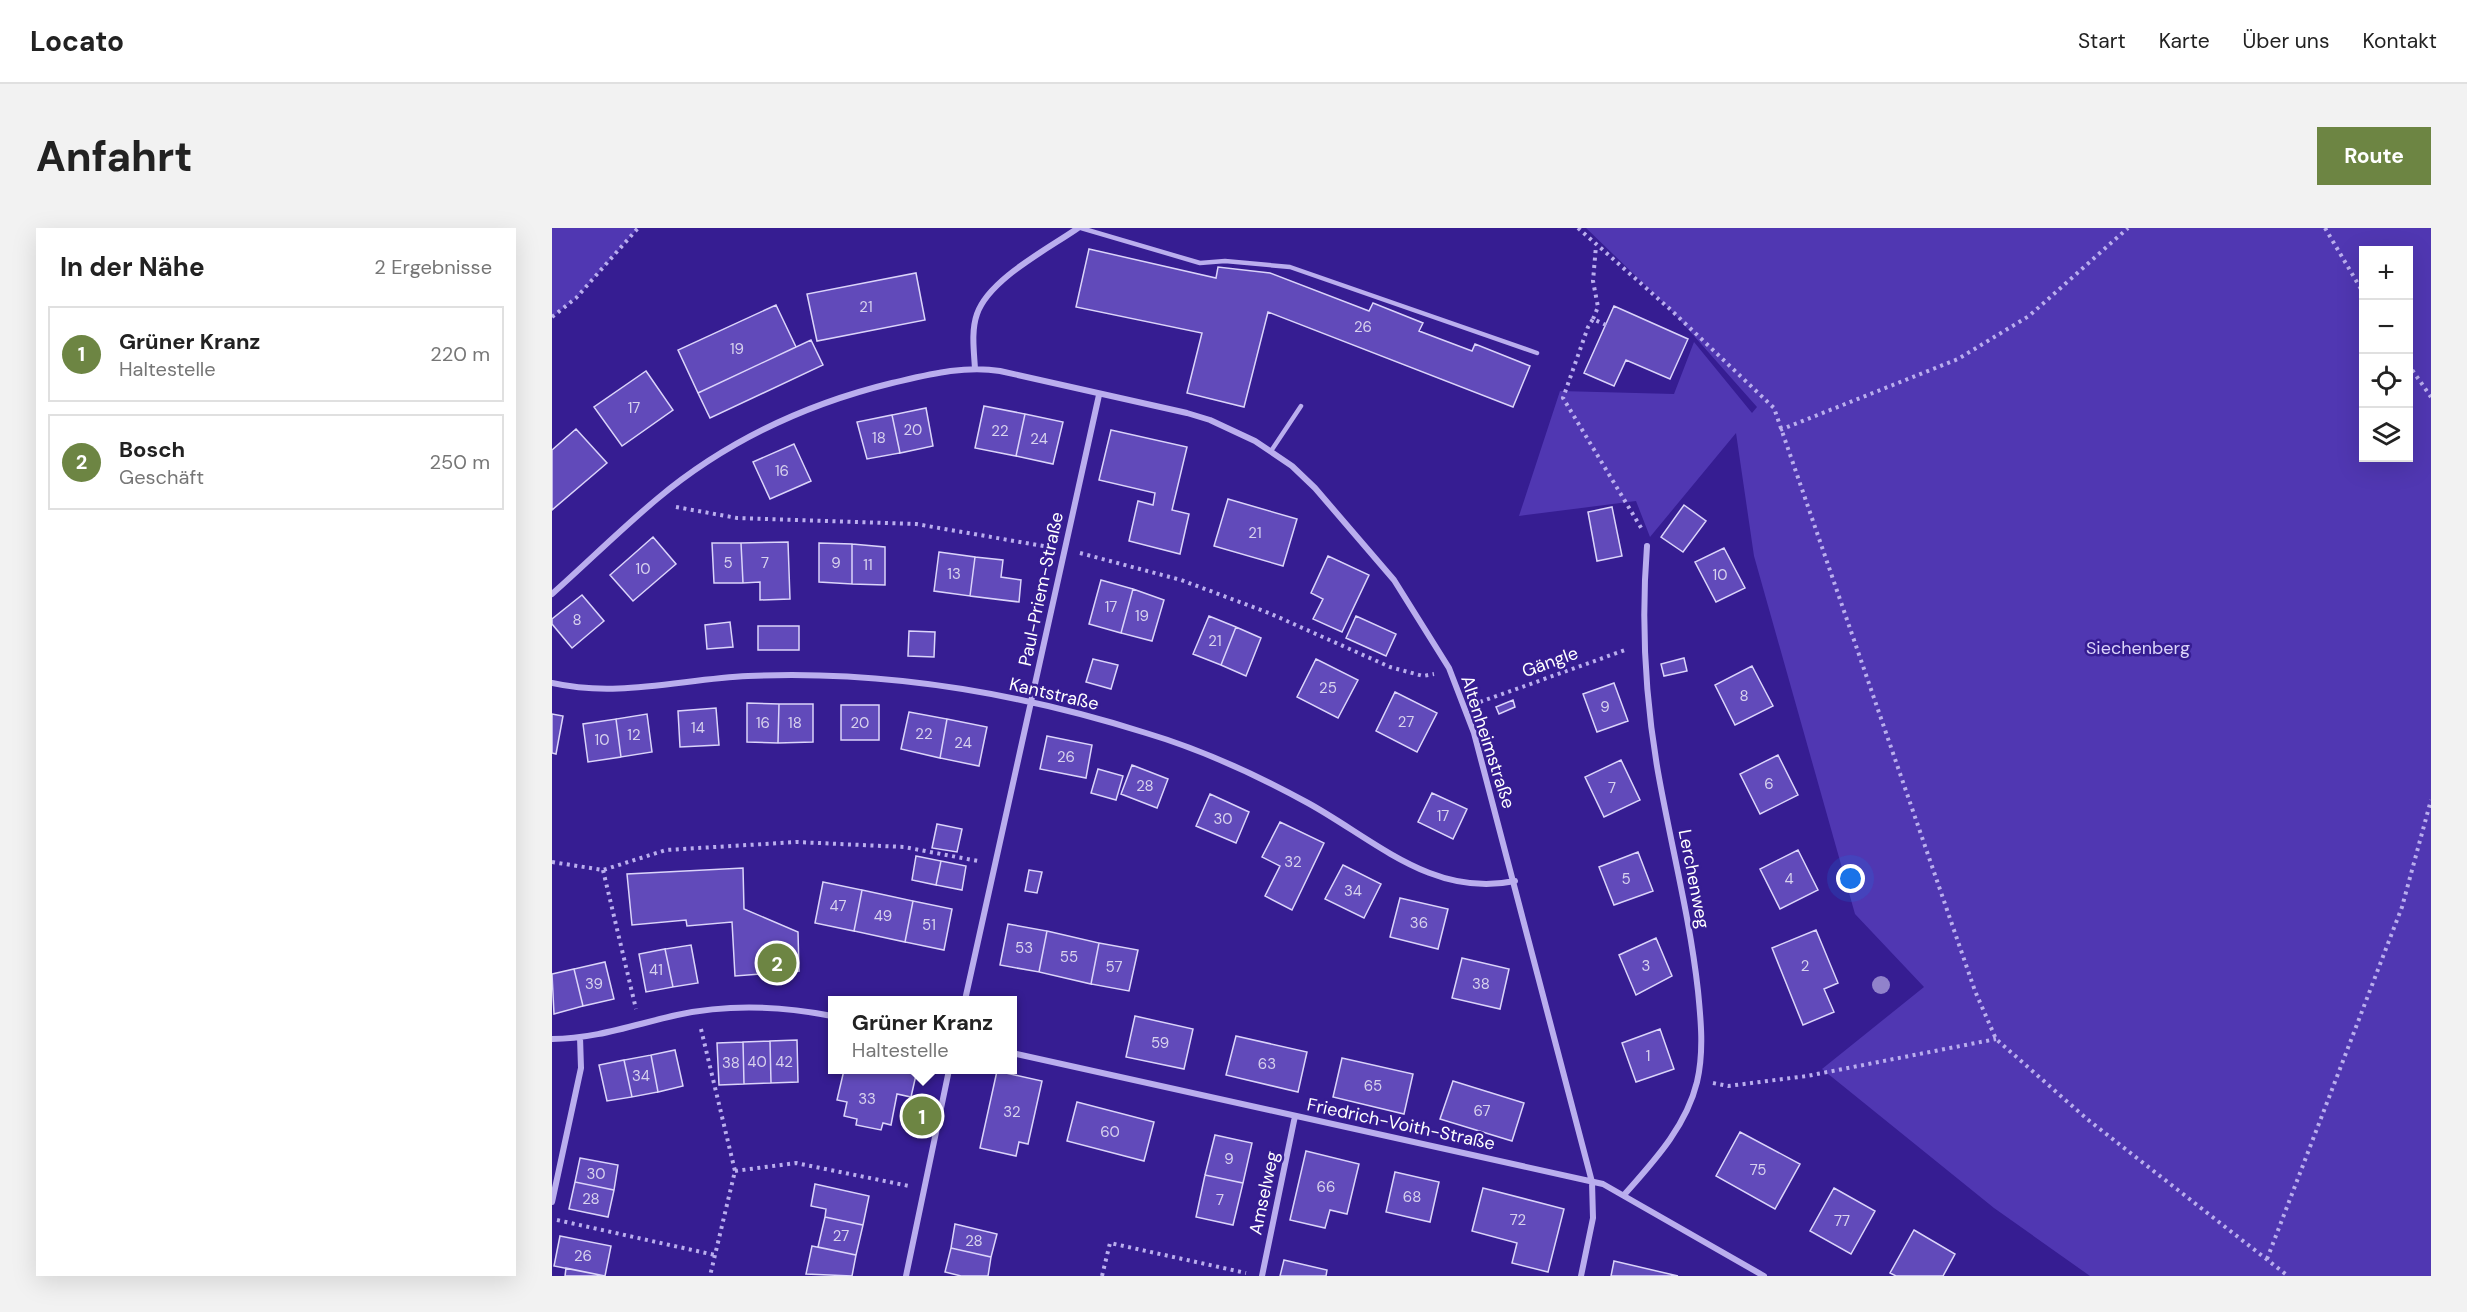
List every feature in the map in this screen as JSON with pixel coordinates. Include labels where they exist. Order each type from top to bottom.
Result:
[{"type":"street","points":[[975,369],[973,330],[982,303],[992,290],[1010,275],[1079,228]]},
{"type":"street","name":"Altenheimstraße","points":[[552,594],[657,499],[728,448],[804,410],[857,392],[903,381],[975,369],[1000,371],[1210,420],[1271,451],[1315,488],[1364,542],[1394,580],[1449,668],[1465,708],[1515,881],[1592,1182],[1593,1218],[1581,1276]]},
{"type":"street","name":"Paul-Priem-Straße","points":[[966,996],[1099,395]]},
{"type":"street","name":"Lerchenweg","points":[[1624,1195],[1677,1129],[1691,1103],[1701,1056],[1695,965],[1658,771],[1650,716],[1644,643],[1647,546]]},
{"type":"street","name":"Kantstraße","points":[[552,683],[610,690],[748,676],[887,680],[918,682],[1031,704],[1147,733],[1217,759],[1309,804],[1412,866],[1430,874],[1482,886],[1515,881]]},
{"type":"street","points":[[552,1040],[580,1038],[697,1012],[779,1009],[828,1015]]},
{"type":"street","points":[[552,1202],[581,1068],[580,1038]]},
{"type":"street","name":"Friedrich-Voith-Straße","points":[[1017,1054],[1592,1182],[1624,1195],[1764,1276]]},
{"type":"street","points":[[906,1276],[949,1074]]},
{"type":"street","name":"Amselweg","points":[[1262,1276],[1295,1116]]},
{"type":"lane","points":[[1079,228],[1200,263],[1225,261],[1290,267],[1537,353]]},
{"type":"lane","points":[[1271,451],[1300,406]]},
{"type":"path","points":[[552,317],[576,298],[638,228]]},
{"type":"path","points":[[1578,228],[1671,310],[1774,408],[1975,991],[1996,1039],[2087,1119],[2288,1276]]},
{"type":"path","points":[[1780,430],[1958,359],[2029,316],[2128,228]]},
{"type":"path","points":[[2325,228],[2359,286]]},
{"type":"path","points":[[1596,246],[1593,281],[1598,307],[1563,398],[1626,501],[1643,532],[1647,546]]},
{"type":"path","points":[[1593,319],[1606,325]]},
{"type":"path","points":[[2413,370],[2431,397]]},
{"type":"path","points":[[657,499],[672,506],[736,518],[916,524],[1065,549],[1181,580],[1269,613],[1389,667],[1424,676],[1449,668]]},
{"type":"path","name":"Gängle","points":[[1465,708],[1644,643]]},
{"type":"path","points":[[2267,1259],[2402,907],[2431,800]]},
{"type":"path","points":[[552,862],[603,870],[666,850],[797,842],[904,847],[997,864]]},
{"type":"path","points":[[603,870],[640,1024]]},
{"type":"path","points":[[697,1012],[735,1171],[710,1276]]},
{"type":"path","points":[[1728,1086],[1807,1076],[1996,1039]]},
{"type":"path","points":[[735,1171],[796,1163],[925,1190]]},
{"type":"path","points":[[552,1218],[715,1255]]},
{"type":"path","points":[[1102,1276],[1110,1243],[1249,1274]]},
{"type":"green space","points":[[552,228],[638,228],[576,298],[552,317]]},
{"type":"green space","name":"Siechenberg","points":[[1586,228],[2431,228],[2431,1276],[2090,1276],[1994,1208],[1822,1069],[1924,987],[1855,914],[1754,556],[1736,433],[1650,537],[1636,501],[1519,516],[1560,391],[1674,394],[1694,342],[1752,413],[1757,407],[1671,310]]},
{"type":"building","points":[[1089,249],[1216,278],[1218,267],[1270,273],[1369,311],[1373,303],[1423,323],[1419,331],[1472,351],[1475,344],[1530,366],[1513,407],[1268,312],[1244,407],[1187,393],[1202,333],[1076,307]]},
{"type":"building","points":[[916,273],[925,320],[817,341],[807,294]]},
{"type":"building","points":[[776,305],[796,347],[698,393],[678,350]]},
{"type":"building","points":[[1614,306],[1688,339],[1670,379],[1626,360],[1614,386],[1584,373]]},
{"type":"building","points":[[811,340],[823,365],[710,418],[698,393]]},
{"type":"building","points":[[646,371],[673,410],[622,446],[594,407]]},
{"type":"building","points":[[984,406],[1025,414],[1016,456],[975,448]]},
{"type":"building","points":[[926,408],[933,446],[900,453],[892,415]]},
{"type":"building","points":[[1025,414],[1063,422],[1053,464],[1016,456]]},
{"type":"building","points":[[892,415],[900,453],[867,459],[857,422]]},
{"type":"building","points":[[576,429],[607,463],[552,510],[552,450]]},
{"type":"building","points":[[1111,430],[1187,447],[1172,510],[1189,514],[1180,554],[1129,541],[1138,501],[1153,505],[1155,493],[1099,480]]},
{"type":"building","points":[[794,444],[811,481],[770,499],[753,462]]},
{"type":"building","points":[[1228,499],[1297,519],[1283,566],[1214,546]]},
{"type":"building","points":[[1684,505],[1706,521],[1683,552],[1661,537]]},
{"type":"building","points":[[1612,507],[1622,556],[1597,561],[1588,512]]},
{"type":"building","points":[[653,537],[676,564],[633,601],[610,575]]},
{"type":"building","points":[[788,542],[790,599],[760,600],[760,582],[743,583],[741,543]]},
{"type":"building","points":[[712,543],[741,543],[743,583],[714,583]]},
{"type":"building","points":[[819,543],[852,544],[852,584],[819,582]]},
{"type":"building","points":[[852,544],[885,547],[885,585],[852,584]]},
{"type":"building","points":[[1724,548],[1745,588],[1716,602],[1695,562]]},
{"type":"building","points":[[939,552],[975,557],[970,596],[934,591]]},
{"type":"building","points":[[1328,556],[1369,575],[1342,632],[1313,619],[1323,599],[1311,593]]},
{"type":"building","points":[[975,557],[1003,560],[1001,577],[1021,580],[1019,602],[970,596]]},
{"type":"building","points":[[1101,580],[1133,589],[1121,633],[1089,624]]},
{"type":"building","points":[[1133,589],[1164,600],[1152,641],[1121,633]]},
{"type":"building","points":[[582,595],[604,621],[572,648],[552,624],[552,619]]},
{"type":"building","points":[[1209,616],[1236,627],[1221,665],[1193,654]]},
{"type":"building","points":[[1356,616],[1396,634],[1386,656],[1346,638]]},
{"type":"building","points":[[730,622],[733,647],[707,649],[705,625]]},
{"type":"building","points":[[758,626],[799,626],[799,650],[758,650]]},
{"type":"building","points":[[1236,627],[1261,638],[1246,676],[1221,665]]},
{"type":"building","points":[[909,631],[935,632],[934,657],[908,656]]},
{"type":"building","points":[[1684,658],[1687,671],[1664,676],[1661,664]]},
{"type":"building","points":[[1093,659],[1118,665],[1111,689],[1086,682]]},
{"type":"building","points":[[1316,659],[1358,680],[1338,718],[1297,697]]},
{"type":"building","points":[[1752,666],[1773,706],[1735,725],[1715,685]]},
{"type":"building","points":[[1614,683],[1628,721],[1597,732],[1583,694]]},
{"type":"building","points":[[1395,692],[1437,713],[1417,752],[1376,731]]},
{"type":"building","points":[[1513,700],[1515,707],[1499,714],[1496,707]]},
{"type":"building","points":[[747,703],[779,704],[778,743],[747,742]]},
{"type":"building","points":[[779,704],[813,704],[813,742],[778,743]]},
{"type":"building","points":[[841,705],[879,705],[879,740],[841,740]]},
{"type":"building","points":[[716,708],[719,745],[680,747],[678,711]]},
{"type":"building","points":[[909,712],[947,719],[940,758],[901,749]]},
{"type":"building","points":[[552,714],[563,716],[556,754],[552,753]]},
{"type":"building","points":[[647,714],[652,752],[621,757],[616,719]]},
{"type":"building","points":[[616,719],[621,757],[588,762],[583,724]]},
{"type":"building","points":[[947,719],[987,727],[979,766],[940,758]]},
{"type":"building","points":[[1047,736],[1092,745],[1086,778],[1040,769]]},
{"type":"building","points":[[1778,755],[1798,795],[1760,814],[1740,774]]},
{"type":"building","points":[[1621,760],[1640,800],[1604,817],[1585,777]]},
{"type":"building","points":[[1132,765],[1168,779],[1157,808],[1121,794]]},
{"type":"building","points":[[1098,769],[1123,776],[1116,800],[1091,793]]},
{"type":"building","points":[[1432,793],[1467,809],[1453,839],[1418,822]]},
{"type":"building","points":[[1210,794],[1249,812],[1236,843],[1196,826]]},
{"type":"building","points":[[1280,822],[1324,843],[1292,910],[1265,896],[1280,866],[1262,857]]},
{"type":"building","points":[[937,824],[962,829],[957,852],[932,848]]},
{"type":"building","points":[[1798,850],[1818,890],[1780,909],[1760,869]]},
{"type":"building","points":[[1638,852],[1653,891],[1614,905],[1599,867]]},
{"type":"building","points":[[916,856],[941,861],[936,885],[912,880]]},
{"type":"building","points":[[941,861],[966,866],[962,890],[936,885]]},
{"type":"building","points":[[1343,865],[1381,884],[1364,918],[1325,899]]},
{"type":"building","points":[[743,868],[744,909],[798,932],[799,971],[735,976],[732,922],[687,926],[686,920],[632,925],[627,874]]},
{"type":"building","points":[[1029,870],[1042,872],[1037,893],[1025,891]]},
{"type":"building","points":[[823,882],[862,890],[854,931],[815,923]]},
{"type":"building","points":[[862,890],[913,901],[905,942],[854,931]]},
{"type":"building","points":[[1400,898],[1448,909],[1438,949],[1390,937]]},
{"type":"building","points":[[913,901],[952,909],[944,950],[905,942]]},
{"type":"building","points":[[1008,924],[1047,931],[1039,972],[1000,965]]},
{"type":"building","points":[[1816,930],[1838,983],[1824,989],[1834,1012],[1803,1025],[1772,948]]},
{"type":"building","points":[[1047,931],[1099,943],[1091,984],[1039,972]]},
{"type":"building","points":[[1656,938],[1672,976],[1636,995],[1619,955]]},
{"type":"building","points":[[1099,943],[1138,950],[1129,991],[1091,984]]},
{"type":"building","points":[[691,945],[698,983],[673,987],[665,949]]},
{"type":"building","points":[[665,949],[673,987],[646,992],[639,954]]},
{"type":"building","points":[[1462,958],[1509,969],[1500,1009],[1452,998]]},
{"type":"building","points":[[605,962],[614,999],[583,1006],[574,969]]},
{"type":"building","points":[[574,969],[583,1006],[554,1014],[552,974]]},
{"type":"building","points":[[1135,1016],[1193,1029],[1184,1069],[1126,1057]]},
{"type":"building","points":[[1660,1029],[1674,1069],[1636,1082],[1622,1043]]},
{"type":"building","points":[[1236,1036],[1307,1052],[1298,1092],[1226,1075]]},
{"type":"building","points":[[797,1040],[798,1082],[771,1083],[770,1041]]},
{"type":"building","points":[[770,1041],[771,1083],[744,1084],[743,1042]]},
{"type":"building","points":[[743,1042],[744,1084],[719,1085],[717,1043]]},
{"type":"building","points":[[675,1050],[683,1086],[658,1092],[651,1055]]},
{"type":"building","points":[[651,1055],[658,1092],[632,1097],[624,1060]]},
{"type":"building","points":[[1342,1058],[1413,1074],[1404,1114],[1333,1097]]},
{"type":"building","points":[[624,1060],[632,1097],[607,1101],[599,1065]]},
{"type":"building","points":[[843,1074],[916,1075],[911,1097],[897,1094],[891,1125],[883,1123],[881,1130],[856,1125],[857,1119],[844,1116],[847,1102],[837,1100]]},
{"type":"building","points":[[996,1074],[1010,1074],[1042,1081],[1028,1144],[1019,1142],[1016,1156],[980,1148]]},
{"type":"building","points":[[1453,1081],[1524,1103],[1512,1141],[1440,1119]]},
{"type":"building","points":[[1077,1102],[1154,1122],[1144,1161],[1067,1141]]},
{"type":"building","points":[[1740,1132],[1800,1164],[1775,1209],[1716,1176]]},
{"type":"building","points":[[1215,1135],[1252,1143],[1243,1183],[1205,1175]]},
{"type":"building","points":[[1306,1151],[1359,1164],[1347,1214],[1330,1210],[1325,1228],[1290,1220]]},
{"type":"building","points":[[580,1158],[618,1165],[614,1190],[575,1182]]},
{"type":"building","points":[[1395,1172],[1439,1182],[1430,1222],[1386,1212]]},
{"type":"building","points":[[1205,1175],[1243,1183],[1233,1225],[1196,1217]]},
{"type":"building","points":[[575,1182],[614,1190],[608,1217],[569,1209]]},
{"type":"building","points":[[815,1184],[869,1196],[863,1225],[825,1217],[826,1209],[811,1206]]},
{"type":"building","points":[[1483,1188],[1564,1209],[1548,1272],[1512,1263],[1517,1243],[1472,1231]]},
{"type":"building","points":[[1834,1188],[1875,1211],[1851,1254],[1810,1231]]},
{"type":"building","points":[[825,1217],[863,1225],[856,1255],[818,1247]]},
{"type":"building","points":[[955,1224],[997,1234],[991,1257],[951,1248]]},
{"type":"building","points":[[1914,1230],[1955,1254],[1943,1276],[1896,1276],[1890,1273]]},
{"type":"building","points":[[560,1236],[611,1246],[605,1276],[554,1266]]},
{"type":"building","points":[[812,1246],[856,1255],[852,1276],[806,1274]]},
{"type":"building","points":[[951,1248],[991,1257],[988,1276],[961,1276],[945,1272]]},
{"type":"building","points":[[1284,1260],[1327,1270],[1326,1276],[1280,1276]]},
{"type":"building","points":[[1614,1261],[1678,1276],[1611,1276]]},
{"type":"building","points":[[566,1268],[605,1276],[565,1276]]},
{"type":"place","name":"Bosch","points":[[777,963]]},
{"type":"place","name":"Grüner Kranz","points":[[922,1116]]}]
